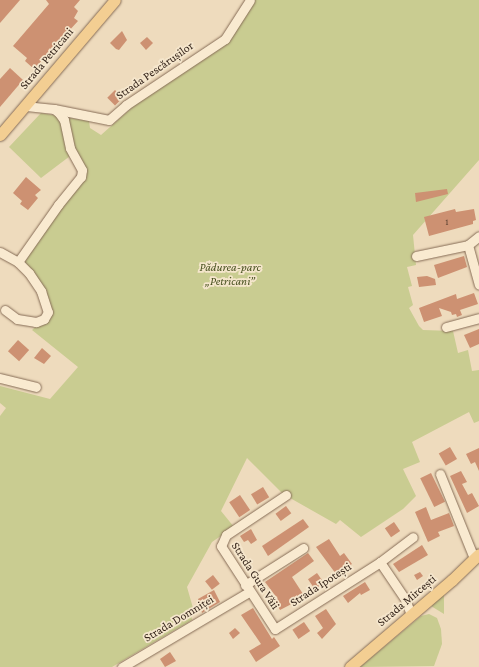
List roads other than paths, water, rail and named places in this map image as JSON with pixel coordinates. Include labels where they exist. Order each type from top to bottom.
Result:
[{"type":"main road","name":"Strada Petricani","points":[[0,135],[115,0]]},
{"type":"main road","name":"Strada Mircești","points":[[350,667],[477,556]]},
{"type":"street","name":"Strada Pescărușilor","points":[[24,106],[54,109],[109,120],[126,105],[225,38],[250,0]]},
{"type":"street","points":[[18,262],[58,204],[81,177],[82,170],[70,148],[64,120],[54,109]]},
{"type":"street","points":[[416,256],[468,245],[479,236]]},
{"type":"street","points":[[468,245],[479,285]]},
{"type":"street","points":[[0,252],[18,262],[41,291],[48,312],[44,319],[36,322],[17,319],[5,310]]},
{"type":"street","points":[[446,327],[479,318]]},
{"type":"street","points":[[0,378],[36,387]]},
{"type":"street","points":[[440,474],[477,556]]},
{"type":"street","name":"Strada Gura Văii","points":[[275,629],[221,549],[221,542],[226,535],[286,496]]},
{"type":"street","name":"Strada Ipotești","points":[[275,629],[380,562],[412,537]]},
{"type":"street","name":"Strada Domniței","points":[[122,667],[247,588],[303,548]]},
{"type":"street","points":[[380,562],[405,599],[411,615]]},
{"type":"park label","name":"Pădurea-parc „Petricani”","points":[[230,275]]}]
